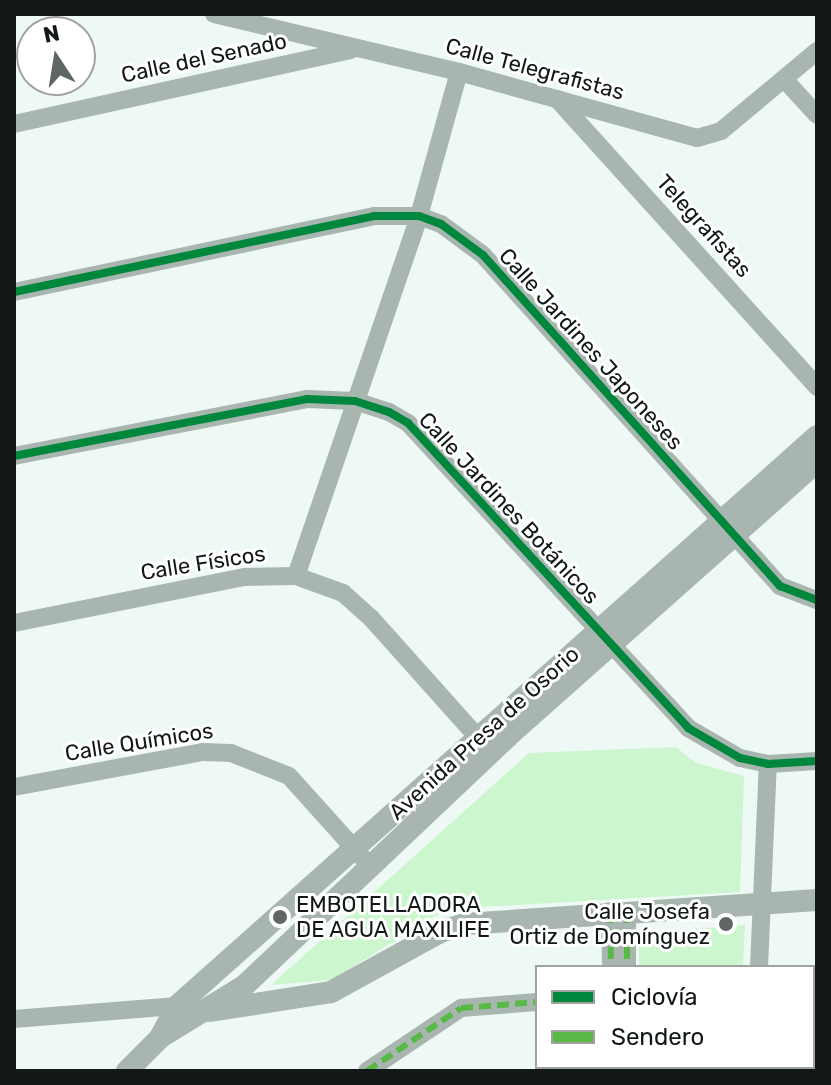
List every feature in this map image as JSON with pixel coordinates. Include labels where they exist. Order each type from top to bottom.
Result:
[{"type":"street","name":"Calle Telegrafistas","points":[[214,14],[459,72],[705,138],[721,131],[817,51]]},
{"type":"street","name":"Calle del Senado","points":[[14,124],[358,49]]},
{"type":"street","points":[[296,576],[419,216],[459,72]]},
{"type":"street","points":[[785,80],[817,115]]},
{"type":"street","name":"Telegrafistas","points":[[555,97],[817,387]]},
{"type":"street","name":"Calle Jardines Japoneses","points":[[14,292],[353,219],[419,216],[441,224],[483,255],[780,586],[817,600]]},
{"type":"street","name":"Calle Jardines Botánicos","points":[[14,456],[307,399],[355,401],[408,423],[688,728],[740,758],[768,764],[817,761]]},
{"type":"street","name":"Avenida Presa de Osorio","points":[[127,1071],[161,1037],[208,1011],[244,986],[371,867],[605,638],[728,528],[817,436]]},
{"type":"street","name":"Avenida Presa de Osorio","points":[[728,528],[817,462]]},
{"type":"street","name":"Calle Físicos","points":[[14,623],[245,577],[296,576],[343,593],[479,739]]},
{"type":"street","name":"Avenida Presa de Osorio","points":[[161,1037],[177,1006],[479,739],[605,638]]},
{"type":"street","name":"Calle Químicos","points":[[14,787],[203,752],[231,753],[289,776],[371,867]]},
{"type":"street","points":[[759,965],[768,764]]},
{"type":"street","points":[[14,1019],[177,1006],[208,1011],[331,992],[440,932],[465,924],[618,911],[817,900]]},
{"type":"street","points":[[611,965],[618,911]]},
{"type":"street","points":[[618,911],[627,965]]},
{"type":"street","points":[[367,1071],[461,1008],[535,1002]]},
{"type":"green space","points":[[676,747],[696,763],[744,776],[740,892],[447,909],[331,980],[271,985],[529,753]]},
{"type":"green space","points":[[745,925],[743,965],[639,965],[639,934]]},
{"type":"green space","points":[[639,1069],[688,1069],[639,1071]]},
{"type":"marked path","points":[[610,911],[611,965]]},
{"type":"marked path","points":[[627,911],[627,965]]},
{"type":"marked path","points":[[367,1071],[461,1008],[535,1002]]},
{"type":"cycle path","points":[[14,292],[374,216],[419,216],[441,224],[483,255],[780,586],[817,600]]},
{"type":"cycle path","points":[[14,456],[307,399],[355,401],[389,412],[408,423],[688,728],[740,758],[768,764],[817,761]]},
{"type":"place","name":"EMBOTELLADORA DE AGUA MAXILIFE","points":[[280,917]]},
{"type":"place","name":"Calle Josefa Ortiz de Domínguez","points":[[726,924]]}]
